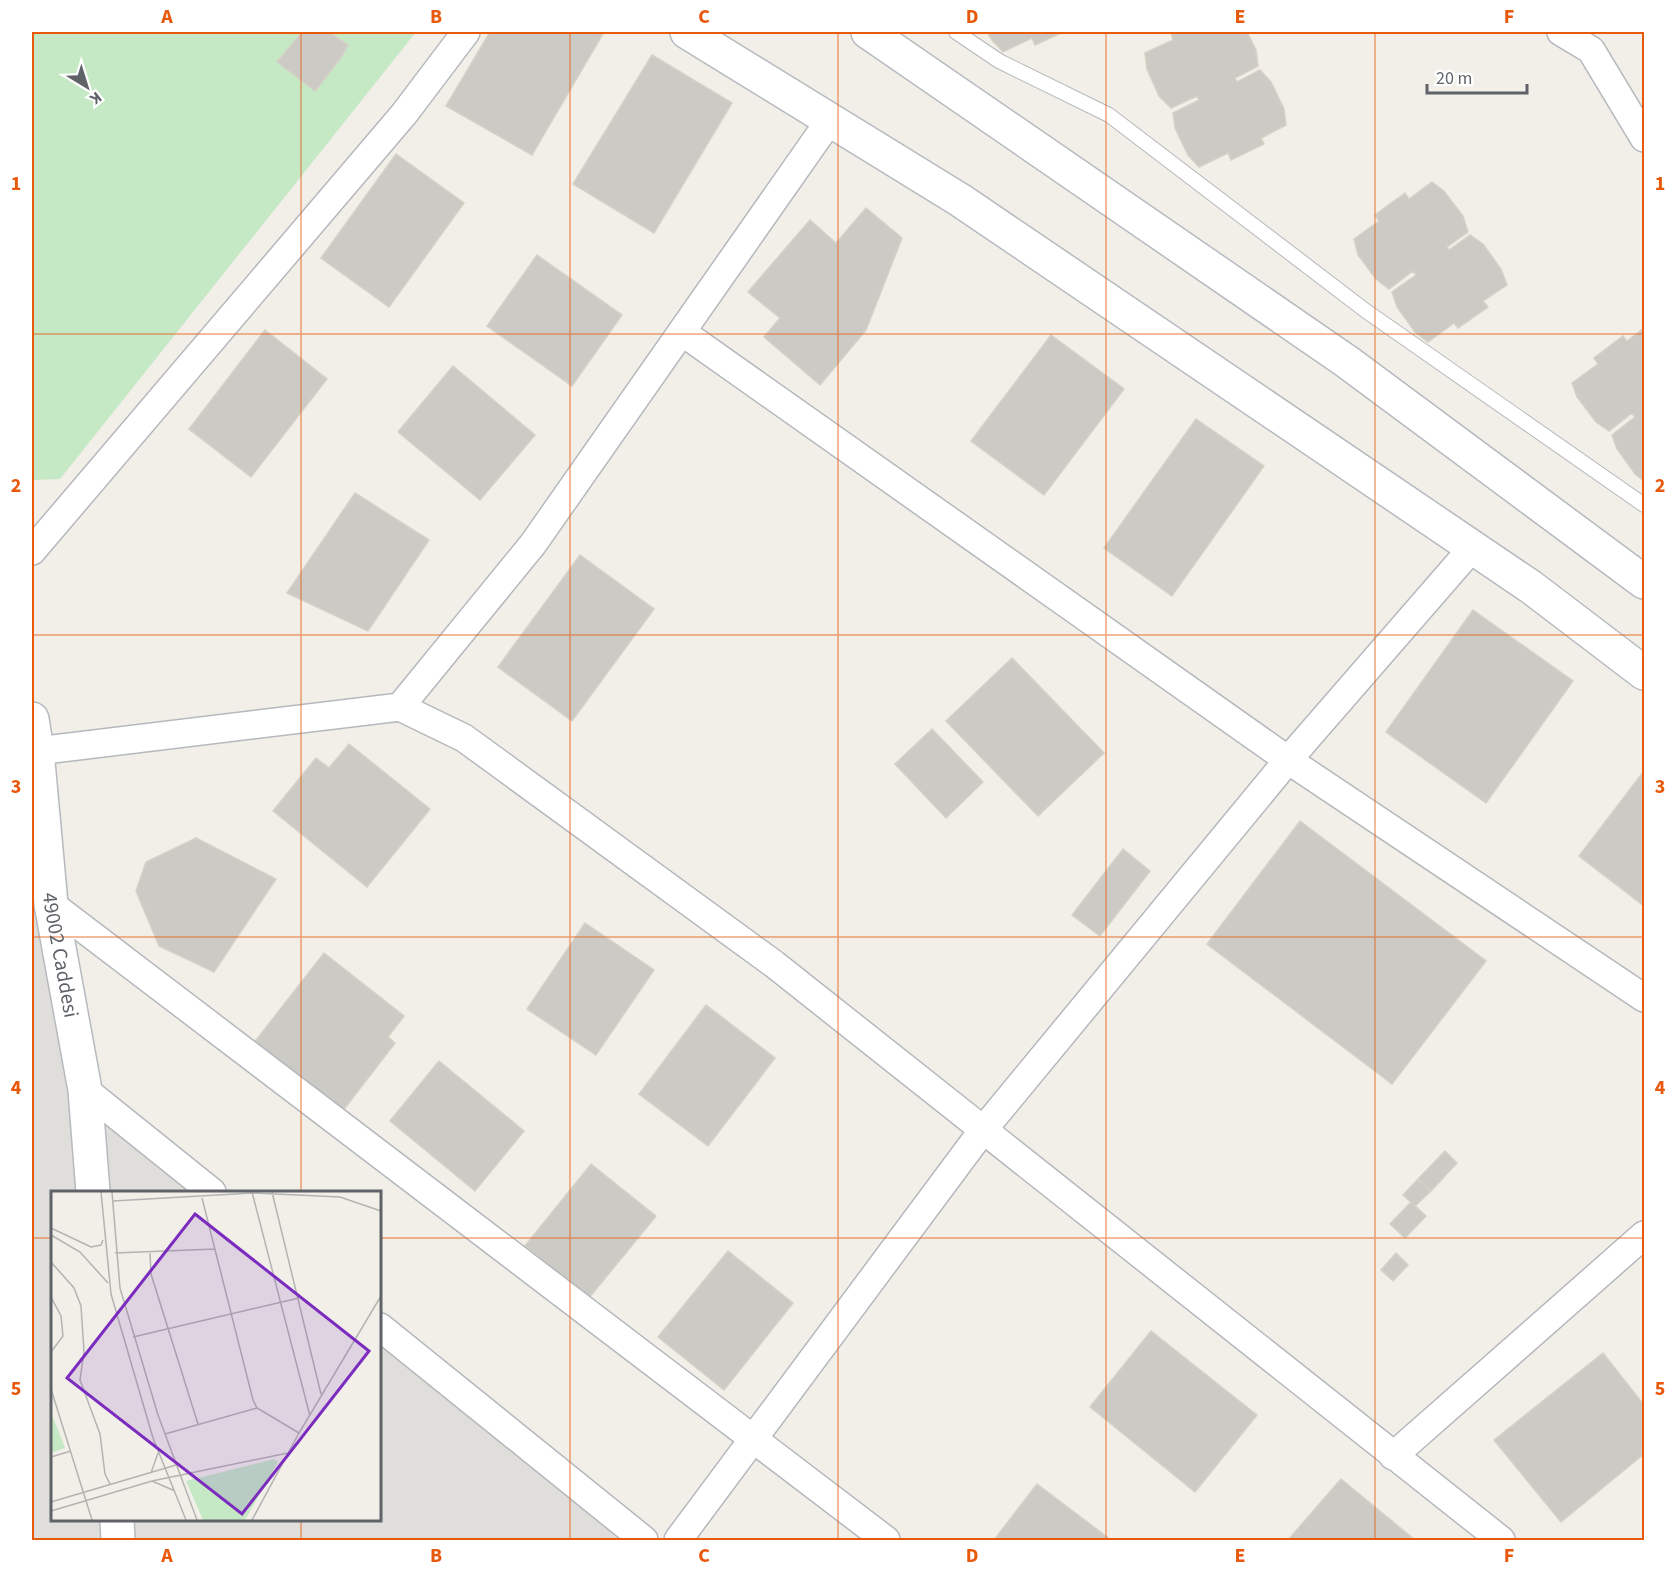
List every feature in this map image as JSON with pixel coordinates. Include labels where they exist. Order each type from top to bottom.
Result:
[{"type":"street","points":[[32,551],[404,114],[466,32]]},
{"type":"street","points":[[687,32],[960,200],[1531,587],[1644,673]]},
{"type":"street","points":[[868,32],[1346,361],[1644,582]]},
{"type":"street","points":[[1561,32],[1591,50],[1644,138]]},
{"type":"street","points":[[400,707],[533,544],[830,120]]},
{"type":"street","points":[[682,332],[1288,760],[1644,998]]},
{"type":"street","points":[[678,1540],[983,1130],[1288,760],[1473,547]]},
{"type":"street","points":[[37,751],[400,707],[464,738],[774,964],[1501,1540]]},
{"type":"street","name":"49002 Caddesi","points":[[32,719],[51,904],[86,1090],[93,1191]]},
{"type":"street","points":[[51,904],[886,1540]]},
{"type":"street","points":[[86,1090],[211,1191]]},
{"type":"street","points":[[1393,1456],[1644,1235]]},
{"type":"street","points":[[381,1328],[644,1540]]},
{"type":"street","points":[[117,1521],[118,1540]]},
{"type":"lane","points":[[956,32],[999,62],[1109,115],[1366,311],[1644,505]]},
{"type":"shaded area","points":[[32,736],[83,1074],[228,1191],[51,1191],[51,1521],[381,1521],[381,1316],[657,1540],[32,1540]]},
{"type":"green space","points":[[32,32],[416,32],[60,479],[32,480]]},
{"type":"building","points":[[302,32],[329,32],[348,45],[315,91],[277,62]]},
{"type":"building","points":[[490,32],[604,32],[532,155],[446,106]]},
{"type":"building","points":[[987,32],[1063,32],[1035,45],[1032,38],[1003,52]]},
{"type":"building","points":[[1247,32],[1256,50],[1258,66],[1235,78],[1237,82],[1260,70],[1271,82],[1284,109],[1286,125],[1261,138],[1264,144],[1231,160],[1228,153],[1199,167],[1188,155],[1175,128],[1173,113],[1199,100],[1197,96],[1171,108],[1159,96],[1147,69],[1145,53],[1173,40],[1171,33]]},
{"type":"building","points":[[652,55],[732,103],[654,233],[573,184]]},
{"type":"building","points":[[396,154],[464,203],[389,307],[321,258]]},
{"type":"building","points":[[1432,182],[1444,191],[1463,216],[1468,232],[1447,247],[1449,250],[1470,235],[1483,244],[1501,269],[1507,285],[1483,301],[1488,307],[1458,328],[1454,323],[1428,342],[1415,332],[1397,307],[1392,292],[1416,275],[1413,271],[1389,289],[1376,279],[1358,255],[1354,239],[1379,221],[1375,215],[1405,193],[1409,199]]},
{"type":"building","points":[[866,208],[902,238],[866,330],[820,385],[764,337],[780,318],[748,292],[810,220],[836,243]]},
{"type":"building","points":[[537,255],[622,315],[572,386],[487,326]]},
{"type":"building","points":[[1644,328],[1644,481],[1635,474],[1617,449],[1612,435],[1635,417],[1632,413],[1609,431],[1596,422],[1577,397],[1572,383],[1598,364],[1594,358],[1623,336],[1627,341]]},
{"type":"building","points":[[265,330],[327,379],[251,477],[189,429]]},
{"type":"building","points":[[1051,335],[1124,389],[1044,495],[971,441]]},
{"type":"building","points":[[453,366],[535,435],[480,500],[398,432]]},
{"type":"building","points":[[1196,419],[1264,466],[1172,596],[1104,548]]},
{"type":"building","points":[[355,493],[429,540],[368,631],[287,593]]},
{"type":"building","points":[[580,555],[654,609],[572,721],[498,667]]},
{"type":"building","points":[[1473,610],[1573,681],[1486,803],[1386,732]]},
{"type":"building","points":[[1012,658],[1104,753],[1038,816],[946,721]]},
{"type":"building","points":[[932,729],[983,782],[946,818],[895,764]]},
{"type":"building","points":[[349,744],[430,809],[367,887],[273,811],[316,758],[329,768]]},
{"type":"building","points":[[1644,771],[1644,906],[1579,856]]},
{"type":"building","points":[[1300,821],[1486,961],[1392,1084],[1207,944]]},
{"type":"building","points":[[196,838],[276,879],[214,972],[159,946],[136,891],[146,862]]},
{"type":"building","points":[[1123,849],[1150,871],[1100,936],[1072,915]]},
{"type":"building","points":[[585,923],[654,970],[596,1055],[527,1009]]},
{"type":"building","points":[[324,953],[404,1016],[388,1037],[395,1043],[342,1112],[253,1044]]},
{"type":"building","points":[[706,1005],[775,1058],[708,1146],[639,1094]]},
{"type":"building","points":[[439,1061],[524,1131],[475,1191],[390,1121]]},
{"type":"building","points":[[1445,1151],[1457,1163],[1431,1191],[1418,1179]]},
{"type":"building","points":[[591,1164],[656,1216],[589,1298],[525,1246]]},
{"type":"building","points":[[1418,1179],[1431,1191],[1415,1206],[1403,1195]]},
{"type":"building","points":[[1411,1202],[1426,1216],[1405,1238],[1390,1224]]},
{"type":"building","points":[[728,1251],[793,1303],[724,1390],[658,1337]]},
{"type":"building","points":[[1396,1253],[1408,1265],[1393,1281],[1381,1270]]},
{"type":"building","points":[[1151,1331],[1257,1415],[1195,1492],[1090,1407]]},
{"type":"building","points":[[1603,1353],[1644,1405],[1644,1454],[1561,1522],[1494,1440]]},
{"type":"building","points":[[1341,1479],[1415,1540],[1288,1540]]},
{"type":"building","points":[[1037,1484],[1111,1540],[994,1540]]}]
